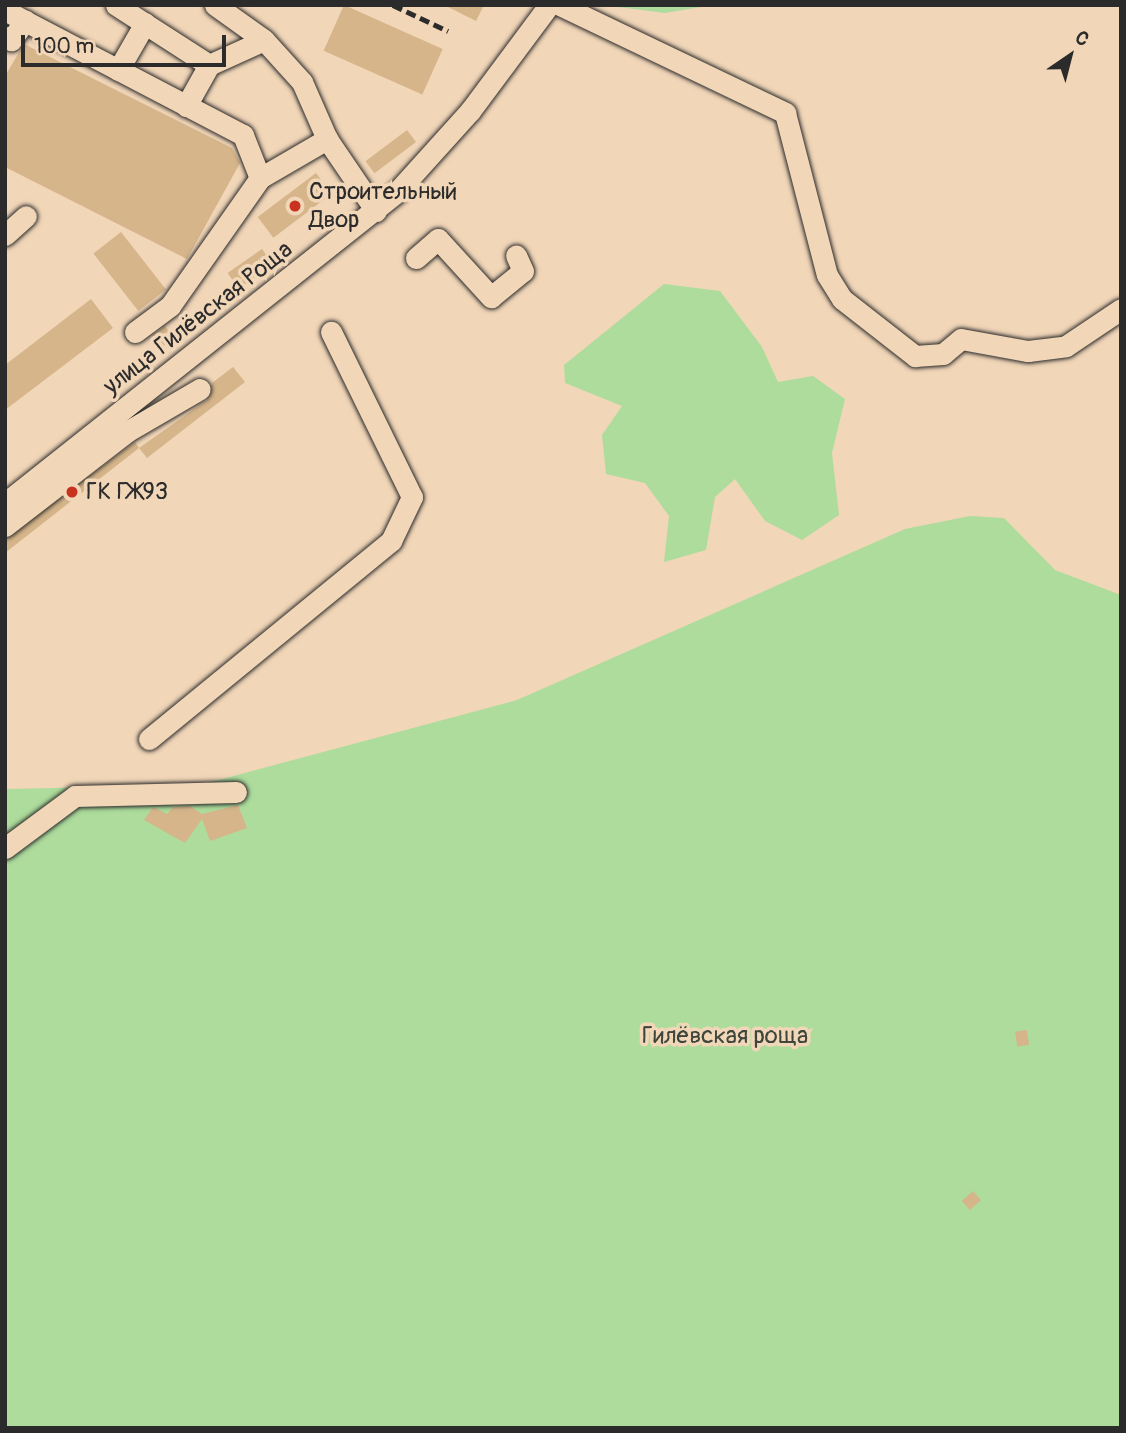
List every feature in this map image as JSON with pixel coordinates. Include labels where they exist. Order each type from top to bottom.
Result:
[{"type":"street","points":[[116,5],[209,65]]},
{"type":"street","points":[[215,5],[264,40],[302,82],[327,139],[376,211]]},
{"type":"street","name":"улица Гилёвская Роща","points":[[5,503],[376,211],[445,141],[549,5]]},
{"type":"street","points":[[560,5],[785,113],[827,275],[842,299],[915,356],[943,354],[961,339],[1028,351],[1066,346],[1121,309]]},
{"type":"street","points":[[5,9],[243,135],[260,178]]},
{"type":"street","points":[[7,42],[25,21]]},
{"type":"street","points":[[118,70],[145,23]]},
{"type":"street","points":[[187,106],[209,65],[264,40]]},
{"type":"street","points":[[135,332],[170,306],[260,178],[327,139]]},
{"type":"street","points":[[5,235],[26,216]]},
{"type":"street","points":[[416,258],[438,239],[491,297],[523,271],[516,255]]},
{"type":"street","points":[[149,739],[391,541],[412,496],[331,332]]},
{"type":"street","points":[[5,526],[128,431],[200,389]]},
{"type":"street","points":[[5,848],[75,796],[236,792]]},
{"type":"green space","points":[[603,5],[713,5],[665,13]]},
{"type":"green space","points":[[664,284],[720,291],[762,347],[778,382],[813,376],[845,399],[832,453],[839,515],[802,540],[765,521],[735,479],[715,497],[706,550],[664,562],[669,516],[645,483],[606,474],[602,435],[622,406],[565,383],[564,365]]},
{"type":"green space","name":"Гилёвская роща","points":[[970,516],[1004,518],[1055,570],[1121,595],[1121,1428],[5,1428],[5,789],[200,785],[517,700],[905,529]]},
{"type":"building","points":[[344,5],[443,49],[422,95],[324,51]]},
{"type":"building","points":[[444,5],[484,5],[476,21]]},
{"type":"building","points":[[24,44],[232,148],[240,163],[187,259],[5,167],[5,76]]},
{"type":"building","points":[[407,130],[416,142],[374,173],[365,161]]},
{"type":"building","name":"Строительный Двор","points":[[316,173],[332,194],[273,238],[258,217]]},
{"type":"building","points":[[121,232],[166,290],[138,311],[93,254]]},
{"type":"building","points":[[262,249],[273,265],[238,289],[228,273]]},
{"type":"building","points":[[91,299],[113,328],[5,410],[5,365]]},
{"type":"building","points":[[165,326],[174,338],[161,348],[152,336]]},
{"type":"building","name":"ГК ГЖ93","points":[[233,367],[245,382],[147,458],[139,448],[207,400],[212,383]]},
{"type":"building","name":"ГК ГЖ93","points":[[135,442],[139,448],[5,553],[5,539]]},
{"type":"building","points":[[238,805],[247,828],[210,841],[202,819],[185,843],[144,820],[153,807],[167,814],[173,807],[190,806],[202,814]]},
{"type":"building","points":[[1027,1030],[1029,1045],[1017,1047],[1015,1032]]},
{"type":"building","points":[[973,1191],[981,1200],[970,1210],[962,1201]]},
{"type":"railway","points":[[393,5],[448,31]]},
{"type":"place","name":"Строительный Двор","points":[[295,206]]},
{"type":"place","name":"ГК ГЖ93","points":[[72,492]]}]
